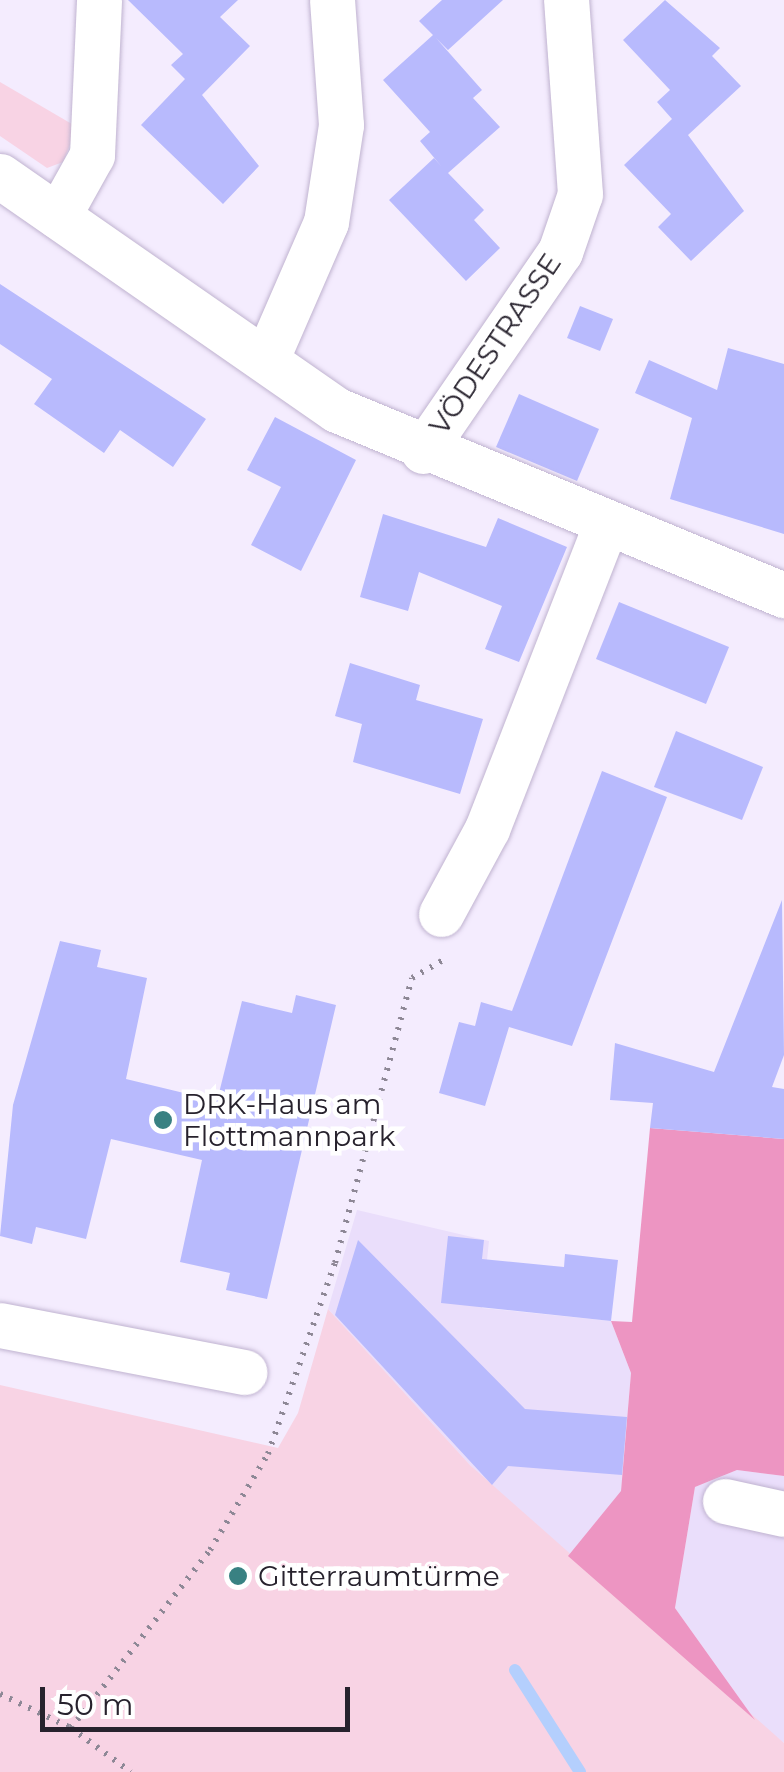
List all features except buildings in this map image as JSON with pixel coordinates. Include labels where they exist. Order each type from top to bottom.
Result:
[{"type":"street","points":[[58,216],[92,155],[99,0]]},
{"type":"street","points":[[266,360],[326,222],[342,125],[332,0]]},
{"type":"street","name":"VÖDESTRASSE","points":[[423,452],[560,252],[580,194],[566,0]]},
{"type":"street","name":"VÖDESTRASSE","points":[[0,176],[266,360],[423,452],[784,595]]},
{"type":"street","points":[[442,914],[487,829],[605,527]]},
{"type":"street","points":[[0,1324],[246,1372]]},
{"type":"street","points":[[725,1500],[784,1514]]},
{"type":"path","points":[[0,1694],[131,1772]]},
{"type":"shaded area","points":[[0,82],[77,127],[63,162],[47,168],[0,136]]},
{"type":"shaded area","points":[[650,1128],[784,1139],[784,1476],[737,1470],[695,1487],[675,1608],[755,1720],[568,1556],[621,1491],[631,1373],[611,1321],[632,1322]]},
{"type":"shaded area","points":[[357,1210],[489,1241],[482,1308],[611,1321],[631,1373],[621,1492],[568,1556],[470,1465],[328,1309]]},
{"type":"shaded area","points":[[328,1309],[470,1465],[784,1743],[784,1772],[0,1772],[0,1385],[278,1448],[298,1413]]},
{"type":"shaded area","points":[[737,1470],[784,1476],[784,1743],[755,1720],[675,1608],[695,1487]]},
{"type":"waterway","points":[[515,1670],[580,1772]]},
{"type":"place","name":"DRK-Haus am Flottmannpark","points":[[163,1120]]},
{"type":"place","name":"Gitterraumtürme","points":[[238,1576]]}]
